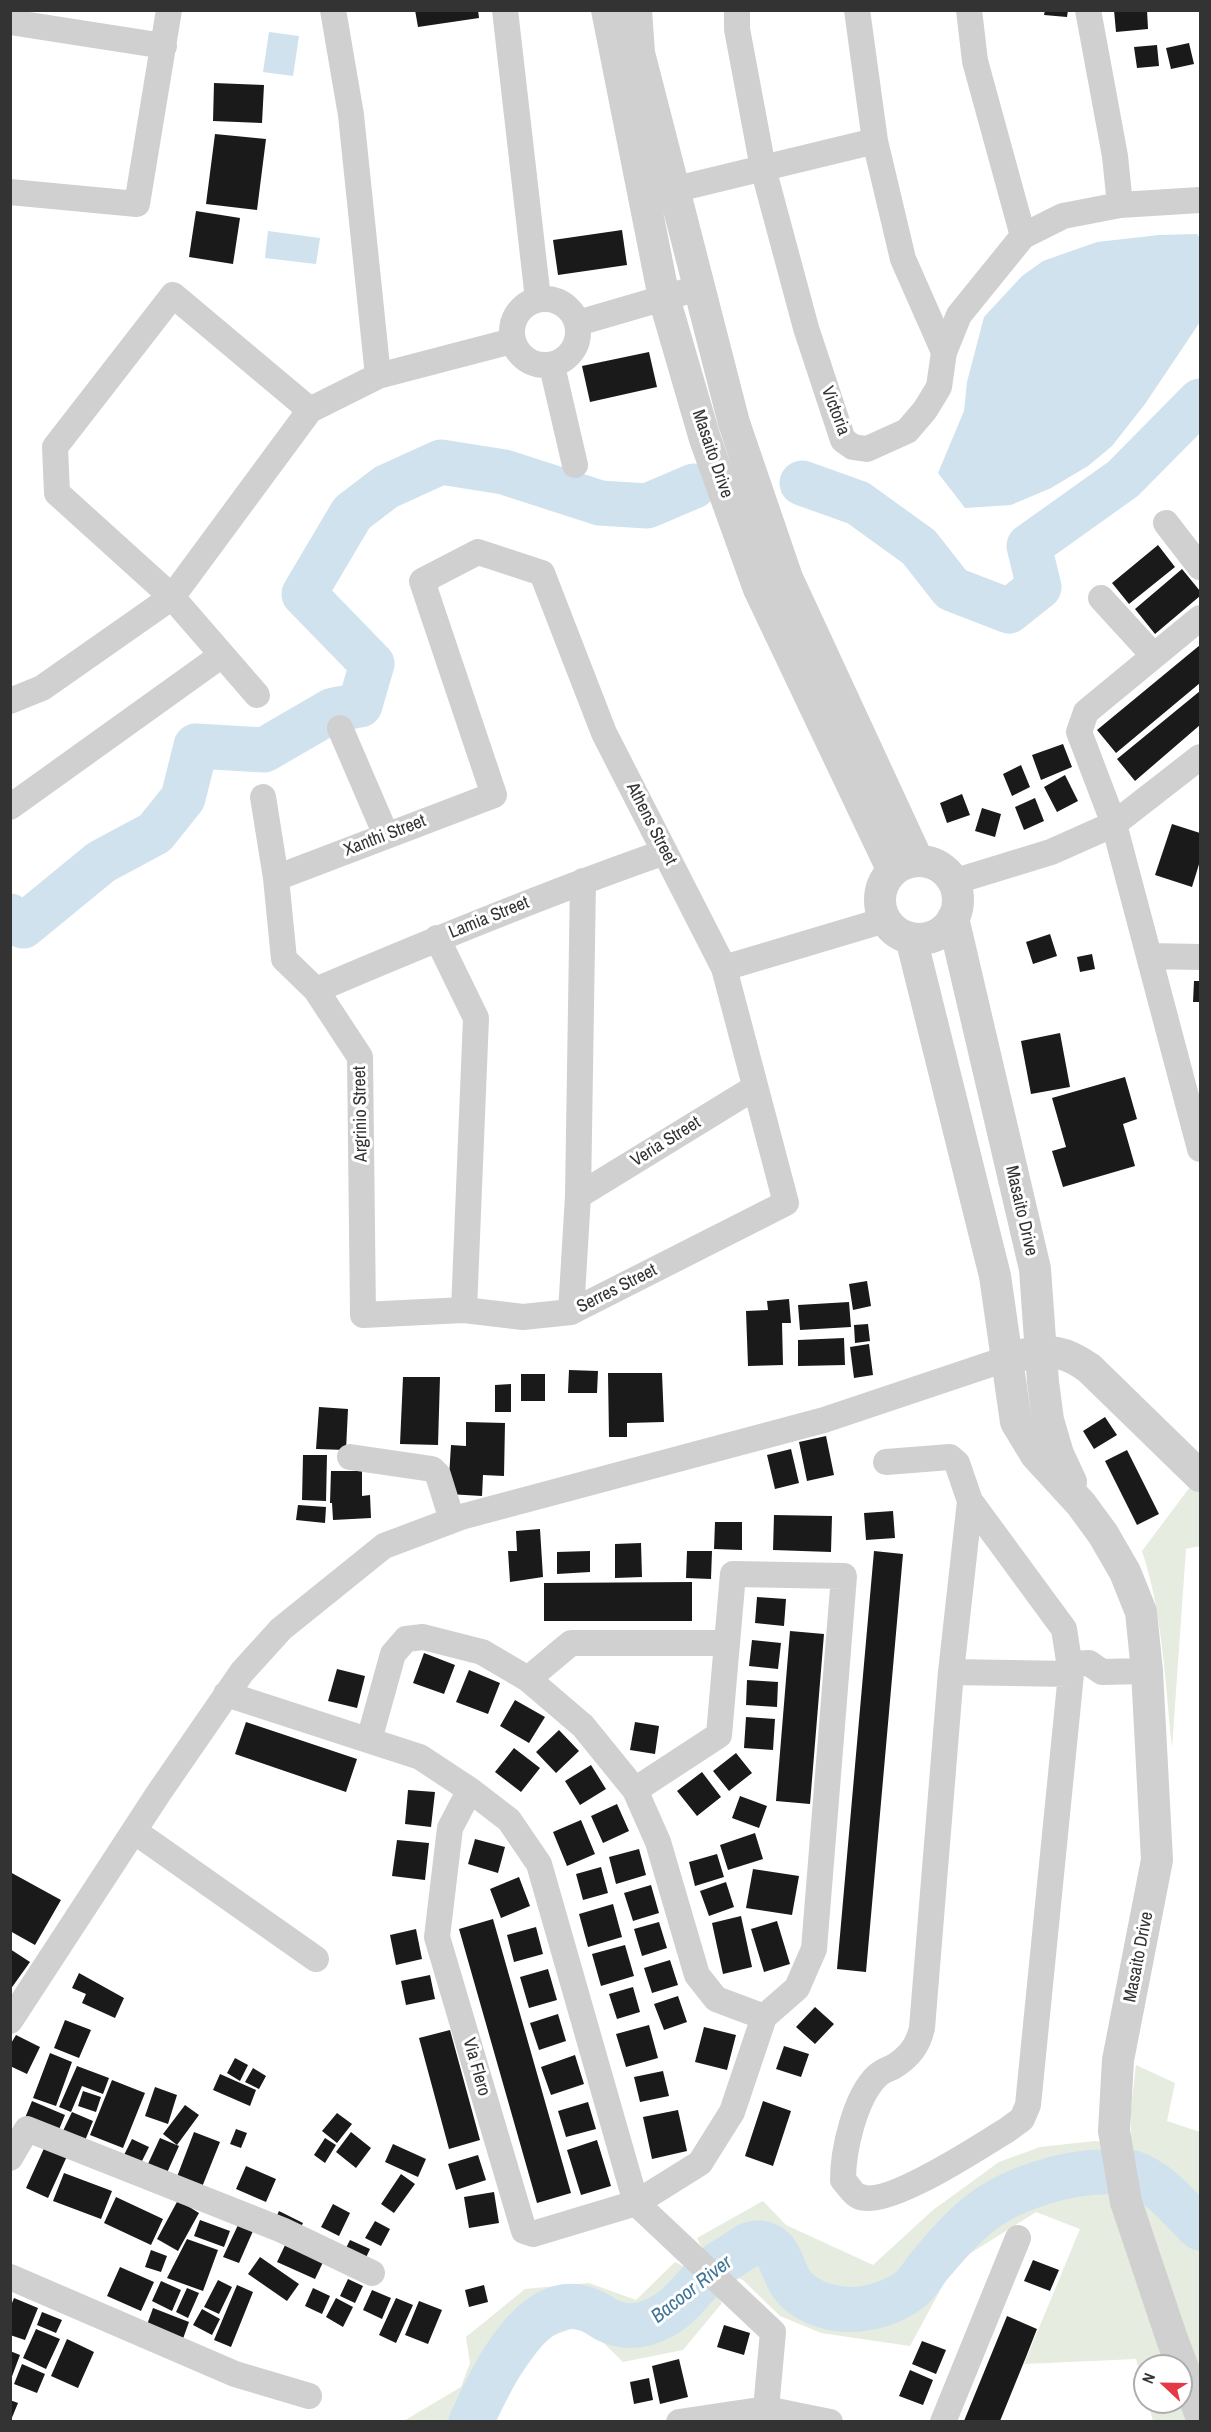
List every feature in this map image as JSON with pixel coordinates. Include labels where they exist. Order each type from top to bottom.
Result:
[{"type":"street","points":[[10,192],[137,204],[170,10]]},
{"type":"street","points":[[333,10],[351,115],[378,376]]},
{"type":"street","points":[[505,10],[538,299]]},
{"type":"street","name":"Masaito Drive","points":[[608,10],[664,298],[705,439],[759,589],[906,866]]},
{"type":"street","name":"Masaito Drive","points":[[636,10],[639,53],[734,423],[787,578],[906,866]]},
{"type":"street","name":"Victoria","points":[[736,10],[737,29],[763,168],[806,328],[843,440],[853,447],[867,449],[907,431],[925,410],[939,387],[944,352]]},
{"type":"street","points":[[857,10],[875,141],[903,260],[944,352]]},
{"type":"street","points":[[969,10],[975,61],[1023,236]]},
{"type":"street","points":[[1088,10],[1115,156],[1120,206]]},
{"type":"street","points":[[10,22],[164,46]]},
{"type":"street","points":[[644,197],[875,141]]},
{"type":"street","points":[[944,352],[959,315],[1023,236],[1063,216],[1120,206],[1200,200]]},
{"type":"street","points":[[578,323],[698,288]]},
{"type":"street","points":[[257,695],[172,597],[57,494],[56,447],[173,295],[310,410]]},
{"type":"street","points":[[538,299],[551,299],[563,303],[578,323],[578,337],[574,350],[565,360],[552,366],[539,366],[527,361],[518,352],[512,340],[512,327],[516,314],[526,304],[538,299]]},
{"type":"street","points":[[10,701],[42,688],[172,597],[310,410],[378,376],[512,340]]},
{"type":"street","points":[[552,366],[575,465]]},
{"type":"street","points":[[1166,523],[1200,567]]},
{"type":"street","name":"Athens Street","points":[[422,581],[478,552],[542,573],[604,733],[724,968],[786,1203]]},
{"type":"street","name":"Xanthi Street","points":[[276,878],[494,795],[422,581]]},
{"type":"street","points":[[1101,598],[1154,656]]},
{"type":"street","points":[[1200,618],[1086,712],[1078,732],[1114,824],[1149,956],[1189,1061],[1200,1149]]},
{"type":"street","points":[[10,807],[222,655]]},
{"type":"street","points":[[340,728],[386,835]]},
{"type":"street","points":[[953,882],[1051,852],[1114,824],[1200,757]]},
{"type":"street","name":"Argrinio Street","points":[[262,797],[276,878],[284,959],[316,990],[360,1057],[363,1315]]},
{"type":"street","name":"Lamia Street","points":[[316,990],[437,938],[583,881],[665,852]]},
{"type":"street","points":[[906,866],[939,866],[953,882],[957,894],[957,906],[953,918],[935,935],[923,939],[901,935],[885,920],[881,909],[882,888],[906,866]]},
{"type":"street","points":[[571,1312],[579,1196],[583,881]]},
{"type":"street","name":"Masaito Drive","points":[[953,918],[1035,1269],[1048,1420],[1058,1454],[1081,1504],[1125,1572],[1141,1612],[1147,1671],[1157,1860],[1118,2060],[1114,2131],[1126,2202],[1172,2339],[1200,2413]]},
{"type":"street","points":[[724,968],[885,920]]},
{"type":"street","points":[[437,938],[476,1018],[464,1310]]},
{"type":"street","name":"Masaito Drive","points":[[911,938],[995,1276],[1016,1422],[1036,1455],[1081,1504]]},
{"type":"street","points":[[1149,956],[1200,957]]},
{"type":"street","name":"Veria Street","points":[[579,1196],[754,1088]]},
{"type":"street","name":"Serres Street","points":[[363,1315],[464,1310],[523,1317],[571,1312],[786,1203]]},
{"type":"street","points":[[10,2021],[134,1831],[242,1672],[281,1629],[384,1546],[452,1520],[824,1420],[1006,1359],[1042,1351],[1059,1353],[1089,1368],[1200,1476]]},
{"type":"street","points":[[350,1457],[432,1469],[438,1475],[452,1520]]},
{"type":"street","points":[[886,1462],[950,1457],[957,1463],[970,1500],[1064,1629],[1070,1673],[1031,2075],[1025,2112],[1022,2119],[1007,2130],[902,2191],[872,2199],[858,2196],[843,2180],[843,2162],[860,2101],[877,2076],[903,2061],[918,2044],[922,2028],[951,1672],[970,1500]]},
{"type":"street","points":[[369,1740],[393,1654],[406,1639],[423,1636],[482,1652],[528,1679],[583,1726],[635,1790],[658,1842],[697,1975],[716,1999],[764,2017],[798,1988],[814,1950],[844,1576],[734,1574],[718,1735],[635,1790]]},
{"type":"street","points":[[528,1679],[571,1643],[727,1643]]},
{"type":"street","points":[[951,1672],[1070,1673],[1089,1663],[1102,1672],[1147,1671]]},
{"type":"street","points":[[226,1694],[420,1757],[470,1790],[509,1820],[539,1864],[636,2203],[773,2332],[766,2409]]},
{"type":"street","name":"Via Flero","points":[[470,1790],[450,1828],[438,1937],[524,2230],[533,2234],[636,2203],[700,2163],[732,2112],[764,2017]]},
{"type":"street","points":[[134,1831],[316,1959]]},
{"type":"street","points":[[10,2158],[27,2129],[282,2230],[372,2273]]},
{"type":"street","points":[[943,2421],[1018,2238]]},
{"type":"street","points":[[10,2277],[235,2374],[309,2396]]},
{"type":"street","points":[[679,2421],[766,2409],[830,2421]]},
{"type":"shaded area","points":[[1193,1483],[1200,1489],[1200,1546],[1186,1549],[1172,1748],[1159,1624],[1142,1551]]},
{"type":"shaded area","points":[[1136,2065],[1175,2083],[1167,2121],[1200,2132],[1200,2421],[1153,2421],[1151,2414],[1193,2414],[1193,2354],[1133,2354],[1133,2359],[1024,2364],[1080,2229],[1036,2212],[955,2263],[910,2346],[821,2333],[780,2316],[743,2280],[736,2277],[701,2246],[697,2238],[763,2201],[786,2225],[873,2265],[933,2210],[999,2162],[1040,2147],[1095,2141],[1131,2146],[1131,2109]]},
{"type":"shaded area","points":[[675,2262],[702,2280],[714,2291],[722,2303],[683,2350],[623,2362],[584,2324],[547,2338],[499,2405],[493,2421],[402,2422],[461,2387],[470,2363],[466,2337],[525,2289],[589,2283],[636,2300]]},
{"type":"water","points":[[269,32],[299,36],[293,76],[263,72]]},
{"type":"water","points":[[268,231],[320,238],[316,264],[265,258]]},
{"type":"water","points":[[1197,234],[1200,238],[1200,322],[1145,404],[1112,446],[1088,466],[1051,488],[1011,505],[965,508],[938,473],[964,411],[967,382],[984,317],[1022,276],[1043,261],[1097,242],[1159,235]]},
{"type":"building","points":[[415,10],[478,10],[479,18],[418,27]]},
{"type":"building","points":[[1045,10],[1068,10],[1067,17],[1044,15]]},
{"type":"building","points":[[1114,10],[1147,10],[1148,29],[1116,32]]},
{"type":"building","points":[[1189,43],[1194,64],[1171,69],[1166,48]]},
{"type":"building","points":[[1157,45],[1159,66],[1137,68],[1134,47]]},
{"type":"building","points":[[214,83],[264,85],[262,123],[213,121]]},
{"type":"building","points":[[215,134],[266,139],[257,210],[206,204]]},
{"type":"building","points":[[196,211],[240,218],[233,264],[189,257]]},
{"type":"building","points":[[622,230],[627,265],[558,275],[553,240]]},
{"type":"building","points":[[649,352],[657,387],[590,402],[582,366]]},
{"type":"building","points":[[1158,545],[1175,567],[1129,604],[1112,583]]},
{"type":"building","points":[[1182,569],[1200,591],[1200,596],[1155,634],[1135,609]]},
{"type":"building","points":[[1200,645],[1200,683],[1116,753],[1097,730]]},
{"type":"building","points":[[1200,691],[1200,725],[1135,781],[1117,759]]},
{"type":"building","points":[[1063,744],[1072,767],[1041,780],[1032,755]]},
{"type":"building","points":[[1021,765],[1030,787],[1012,796],[1003,774]]},
{"type":"building","points":[[1065,775],[1078,801],[1057,812],[1044,787]]},
{"type":"building","points":[[962,794],[970,815],[947,823],[940,803]]},
{"type":"building","points":[[1035,798],[1044,821],[1024,830],[1015,807]]},
{"type":"building","points":[[982,808],[1001,814],[995,837],[975,831]]},
{"type":"building","points":[[1172,824],[1200,833],[1200,861],[1192,887],[1155,875]]},
{"type":"building","points":[[1050,934],[1057,956],[1033,964],[1026,942]]},
{"type":"building","points":[[1092,954],[1095,969],[1080,972],[1077,957]]},
{"type":"building","points":[[1194,981],[1200,981],[1200,1002],[1193,1002]]},
{"type":"building","points":[[1060,1033],[1070,1087],[1031,1094],[1021,1041]]},
{"type":"building","points":[[1125,1077],[1137,1119],[1123,1124],[1135,1166],[1063,1187],[1052,1151],[1066,1147],[1052,1098]]},
{"type":"building","points":[[867,1281],[871,1306],[853,1310],[849,1284]]},
{"type":"building","points":[[789,1299],[791,1323],[782,1323],[783,1365],[748,1366],[746,1311],[768,1310],[767,1301]]},
{"type":"building","points":[[849,1302],[851,1327],[800,1330],[798,1305]]},
{"type":"building","points":[[868,1324],[870,1341],[855,1343],[854,1325]]},
{"type":"building","points":[[844,1338],[845,1365],[798,1366],[798,1340]]},
{"type":"building","points":[[869,1344],[873,1375],[854,1378],[850,1347]]},
{"type":"building","points":[[569,1370],[598,1371],[597,1393],[568,1393]]},
{"type":"building","points":[[608,1373],[662,1373],[664,1422],[627,1423],[627,1437],[609,1437]]},
{"type":"building","points":[[521,1374],[545,1374],[545,1401],[521,1401]]},
{"type":"building","points":[[403,1377],[440,1377],[438,1445],[400,1444]]},
{"type":"building","points":[[511,1384],[511,1412],[495,1412],[495,1385]]},
{"type":"building","points":[[319,1407],[348,1409],[346,1450],[316,1449]]},
{"type":"building","points":[[1105,1417],[1117,1435],[1094,1449],[1083,1431]]},
{"type":"building","points":[[466,1422],[505,1423],[504,1476],[483,1475],[482,1496],[448,1494],[451,1445],[466,1446]]},
{"type":"building","points":[[826,1436],[834,1475],[807,1481],[799,1442]]},
{"type":"building","points":[[791,1449],[799,1483],[775,1489],[767,1455]]},
{"type":"building","points":[[1127,1450],[1159,1514],[1137,1525],[1105,1461]]},
{"type":"building","points":[[303,1455],[327,1455],[326,1501],[302,1500]]},
{"type":"building","points":[[331,1471],[362,1471],[362,1496],[370,1495],[371,1518],[333,1520],[332,1503],[330,1503]]},
{"type":"building","points":[[298,1505],[326,1507],[325,1523],[296,1520]]},
{"type":"building","points":[[893,1511],[895,1538],[866,1540],[864,1513]]},
{"type":"building","points":[[774,1515],[832,1516],[831,1552],[773,1550]]},
{"type":"building","points":[[715,1522],[742,1522],[742,1550],[714,1549]]},
{"type":"building","points":[[540,1529],[543,1577],[510,1582],[508,1551],[517,1551],[516,1531]]},
{"type":"building","points":[[641,1543],[642,1577],[615,1578],[615,1544]]},
{"type":"building","points":[[590,1551],[590,1572],[557,1574],[557,1552]]},
{"type":"building","points":[[687,1551],[712,1551],[711,1579],[686,1578]]},
{"type":"building","points":[[874,1551],[903,1554],[866,1972],[837,1969]]},
{"type":"building","points":[[692,1582],[692,1621],[544,1621],[544,1583]]},
{"type":"building","points":[[757,1597],[786,1599],[784,1626],[755,1623]]},
{"type":"building","points":[[790,1631],[824,1634],[810,1804],[776,1801]]},
{"type":"building","points":[[752,1640],[781,1643],[778,1669],[749,1666]]},
{"type":"building","points":[[424,1653],[455,1665],[444,1694],[413,1683]]},
{"type":"building","points":[[337,1669],[365,1676],[357,1708],[328,1701]]},
{"type":"building","points":[[469,1670],[500,1683],[488,1714],[456,1702]]},
{"type":"building","points":[[747,1680],[778,1682],[777,1707],[746,1705]]},
{"type":"building","points":[[515,1700],[545,1717],[529,1743],[500,1726]]},
{"type":"building","points":[[746,1717],[775,1719],[773,1750],[744,1748]]},
{"type":"building","points":[[246,1722],[357,1759],[346,1792],[235,1754]]},
{"type":"building","points":[[635,1722],[659,1726],[655,1754],[630,1750]]},
{"type":"building","points":[[559,1730],[579,1751],[556,1773],[536,1752]]},
{"type":"building","points":[[514,1748],[540,1768],[521,1792],[495,1772]]},
{"type":"building","points":[[736,1753],[752,1773],[729,1791],[713,1771]]},
{"type":"building","points":[[591,1765],[606,1789],[580,1805],[565,1781]]},
{"type":"building","points":[[702,1772],[721,1797],[697,1816],[677,1791]]},
{"type":"building","points":[[408,1790],[435,1792],[431,1827],[405,1824]]},
{"type":"building","points":[[740,1796],[767,1806],[759,1828],[732,1818]]},
{"type":"building","points":[[617,1804],[629,1831],[603,1843],[591,1816]]},
{"type":"building","points":[[581,1820],[595,1854],[567,1866],[553,1832]]},
{"type":"building","points":[[755,1833],[763,1859],[728,1870],[720,1845]]},
{"type":"building","points":[[475,1839],[505,1847],[498,1873],[468,1864]]},
{"type":"building","points":[[397,1840],[429,1843],[425,1880],[392,1876]]},
{"type":"building","points":[[639,1849],[646,1875],[616,1884],[609,1857]]},
{"type":"building","points":[[717,1854],[724,1877],[695,1886],[689,1862]]},
{"type":"building","points":[[601,1867],[608,1893],[583,1900],[576,1874]]},
{"type":"building","points":[[753,1869],[799,1876],[792,1915],[746,1908]]},
{"type":"building","points":[[10,1872],[61,1900],[35,1945],[10,1931]]},
{"type":"building","points":[[519,1877],[530,1906],[501,1918],[490,1889]]},
{"type":"building","points":[[726,1882],[734,1907],[709,1916],[700,1891]]},
{"type":"building","points":[[651,1885],[659,1913],[633,1921],[624,1893]]},
{"type":"building","points":[[613,1904],[622,1937],[588,1947],[579,1914]]},
{"type":"building","points":[[741,1916],[752,1967],[723,1974],[712,1923]]},
{"type":"building","points":[[493,1919],[571,2193],[537,2203],[459,1929]]},
{"type":"building","points":[[777,1921],[790,1964],[764,1972],[751,1929]]},
{"type":"building","points":[[659,1922],[667,1948],[642,1956],[634,1929]]},
{"type":"building","points":[[536,1927],[543,1954],[514,1962],[507,1935]]},
{"type":"building","points":[[416,1929],[422,1959],[396,1965],[390,1935]]},
{"type":"building","points":[[625,1945],[634,1976],[601,1986],[592,1954]]},
{"type":"building","points":[[10,1949],[30,1962],[10,1990]]},
{"type":"building","points":[[670,1960],[678,1985],[652,1993],[644,1968]]},
{"type":"building","points":[[548,1969],[557,2000],[529,2008],[520,1977]]},
{"type":"building","points":[[79,1973],[124,1998],[115,2018],[82,2003],[86,1994],[72,1988]]},
{"type":"building","points":[[430,1975],[435,1999],[406,2005],[401,1981]]},
{"type":"building","points":[[633,1987],[640,2012],[617,2019],[609,1994]]},
{"type":"building","points":[[678,1996],[687,2022],[664,2030],[654,2004]]},
{"type":"building","points":[[815,2007],[834,2024],[815,2044],[796,2027]]},
{"type":"building","points":[[558,2014],[566,2041],[539,2050],[530,2023]]},
{"type":"building","points":[[65,2020],[91,2030],[79,2058],[54,2048]]},
{"type":"building","points":[[649,2025],[658,2058],[626,2067],[616,2034]]},
{"type":"building","points":[[704,2027],[736,2035],[727,2070],[695,2062]]},
{"type":"building","points":[[450,2030],[480,2140],[449,2149],[419,2038]]},
{"type":"building","points":[[16,2035],[40,2047],[27,2074],[10,2066],[10,2045]]},
{"type":"building","points":[[784,2046],[809,2054],[801,2077],[776,2069]]},
{"type":"building","points":[[50,2053],[72,2062],[56,2106],[33,2098]]},
{"type":"building","points":[[575,2055],[584,2084],[551,2095],[541,2067]]},
{"type":"building","points":[[235,2058],[248,2065],[240,2081],[227,2073]]},
{"type":"building","points":[[77,2066],[109,2078],[103,2094],[82,2086],[71,2112],[59,2107]]},
{"type":"building","points":[[253,2068],[266,2076],[259,2089],[245,2082]]},
{"type":"building","points":[[663,2071],[669,2096],[640,2102],[634,2077]]},
{"type":"building","points":[[220,2074],[256,2090],[250,2106],[213,2090]]},
{"type":"building","points":[[112,2080],[145,2093],[123,2148],[90,2135]]},
{"type":"building","points":[[155,2087],[177,2095],[168,2124],[145,2116]]},
{"type":"building","points":[[83,2091],[101,2097],[96,2112],[78,2106]]},
{"type":"building","points":[[32,2101],[65,2115],[58,2132],[25,2118]]},
{"type":"building","points":[[763,2101],[791,2111],[773,2166],[745,2156]]},
{"type":"building","points":[[588,2102],[596,2129],[566,2137],[558,2111]]},
{"type":"building","points":[[185,2105],[199,2115],[177,2145],[163,2134]]},
{"type":"building","points":[[678,2110],[687,2151],[652,2159],[643,2117]]},
{"type":"building","points":[[72,2112],[93,2121],[84,2143],[62,2133]]},
{"type":"building","points":[[337,2113],[352,2124],[337,2143],[322,2131]]},
{"type":"building","points":[[236,2129],[247,2133],[241,2148],[230,2144]]},
{"type":"building","points":[[194,2132],[220,2142],[200,2192],[175,2182]]},
{"type":"building","points":[[351,2132],[371,2148],[356,2168],[336,2152]]},
{"type":"building","points":[[160,2138],[179,2146],[166,2175],[147,2166]]},
{"type":"building","points":[[325,2138],[336,2145],[325,2163],[314,2155]]},
{"type":"building","points":[[132,2139],[149,2147],[139,2167],[122,2159]]},
{"type":"building","points":[[597,2140],[611,2186],[581,2195],[567,2150]]},
{"type":"building","points":[[46,2144],[68,2154],[48,2198],[26,2188]]},
{"type":"building","points":[[393,2144],[426,2159],[418,2177],[385,2162]]},
{"type":"building","points":[[478,2155],[486,2180],[456,2190],[448,2164]]},
{"type":"building","points":[[246,2166],[276,2179],[266,2202],[236,2189]]},
{"type":"building","points":[[64,2173],[112,2191],[101,2219],[53,2201]]},
{"type":"building","points":[[401,2174],[415,2184],[394,2213],[381,2204]]},
{"type":"building","points":[[494,2192],[499,2223],[469,2228],[464,2197]]},
{"type":"building","points":[[116,2197],[163,2219],[151,2245],[104,2223]]},
{"type":"building","points":[[178,2200],[199,2213],[178,2251],[157,2239]]},
{"type":"building","points":[[333,2204],[350,2213],[339,2236],[321,2227]]},
{"type":"building","points":[[279,2211],[303,2223],[297,2235],[273,2224]]},
{"type":"building","points":[[200,2220],[230,2231],[224,2247],[194,2236]]},
{"type":"building","points":[[375,2221],[390,2229],[381,2246],[365,2238]]},
{"type":"building","points":[[238,2225],[253,2231],[239,2263],[223,2257]]},
{"type":"building","points":[[187,2239],[218,2250],[203,2291],[167,2278]]},
{"type":"building","points":[[350,2240],[370,2249],[362,2266],[342,2256]]},
{"type":"building","points":[[287,2241],[325,2258],[315,2279],[277,2262]]},
{"type":"building","points":[[151,2250],[167,2256],[161,2272],[145,2267]]},
{"type":"building","points":[[260,2257],[299,2284],[287,2301],[248,2274]]},
{"type":"building","points":[[1033,2260],[1059,2270],[1050,2291],[1024,2281]]},
{"type":"building","points":[[120,2267],[154,2282],[141,2311],[107,2296]]},
{"type":"building","points":[[348,2279],[363,2286],[355,2303],[340,2296]]},
{"type":"building","points":[[218,2280],[232,2287],[219,2314],[204,2307]]},
{"type":"building","points":[[161,2281],[181,2290],[172,2311],[152,2301]]},
{"type":"building","points":[[237,2285],[253,2292],[231,2347],[214,2340]]},
{"type":"building","points":[[484,2285],[488,2302],[469,2307],[465,2290]]},
{"type":"building","points":[[187,2288],[199,2293],[188,2318],[176,2312]]},
{"type":"building","points":[[313,2288],[330,2296],[322,2314],[305,2306]]},
{"type":"building","points":[[372,2290],[391,2298],[382,2319],[363,2310]]},
{"type":"building","points":[[14,2298],[38,2308],[25,2340],[10,2335],[10,2308]]},
{"type":"building","points":[[336,2298],[353,2307],[343,2327],[326,2317]]},
{"type":"building","points":[[396,2298],[413,2305],[396,2343],[379,2335]]},
{"type":"building","points":[[419,2301],[442,2310],[428,2344],[405,2335]]},
{"type":"building","points":[[153,2308],[189,2322],[180,2347],[144,2333]]},
{"type":"building","points":[[202,2309],[220,2319],[212,2335],[193,2325]]},
{"type":"building","points":[[42,2312],[62,2320],[56,2333],[37,2325]]},
{"type":"building","points":[[1007,2316],[1037,2329],[1000,2421],[964,2421]]},
{"type":"building","points":[[724,2325],[750,2333],[744,2355],[717,2347]]},
{"type":"building","points":[[36,2329],[60,2339],[46,2369],[23,2358]]},
{"type":"building","points":[[67,2339],[94,2352],[78,2388],[51,2376]]},
{"type":"building","points":[[922,2341],[946,2350],[936,2374],[912,2364]]},
{"type":"building","points":[[10,2351],[20,2355],[11,2379],[10,2379]]},
{"type":"building","points":[[679,2359],[688,2397],[660,2404],[652,2366]]},
{"type":"building","points":[[22,2364],[45,2374],[37,2393],[14,2384]]},
{"type":"building","points":[[910,2370],[933,2380],[923,2405],[899,2396]]},
{"type":"building","points":[[649,2378],[653,2400],[634,2404],[630,2382]]},
{"type":"building","points":[[10,2400],[18,2403],[11,2420],[10,2420]]},
{"type":"waterway","points":[[802,483],[858,503],[919,547],[952,589],[1009,611],[1039,587],[1029,546],[1123,479],[1200,401]]},
{"type":"waterway","points":[[10,916],[23,926],[101,862],[155,833],[183,798],[196,746],[264,750],[333,710],[360,705],[372,664],[304,594],[352,513],[386,487],[441,462],[504,472],[600,503],[647,506],[694,486]]},
{"type":"waterway","name":"Bacoor River","points":[[471,2422],[489,2385],[515,2343],[530,2326],[547,2313],[566,2307],[589,2310],[622,2325],[635,2326],[649,2323],[676,2307],[716,2266],[754,2243],[765,2244],[776,2253],[789,2280],[800,2293],[826,2306],[856,2309],[884,2303],[912,2288],[964,2227],[984,2210],[1019,2191],[1058,2178],[1097,2172],[1133,2173],[1161,2190],[1200,2228]]}]
